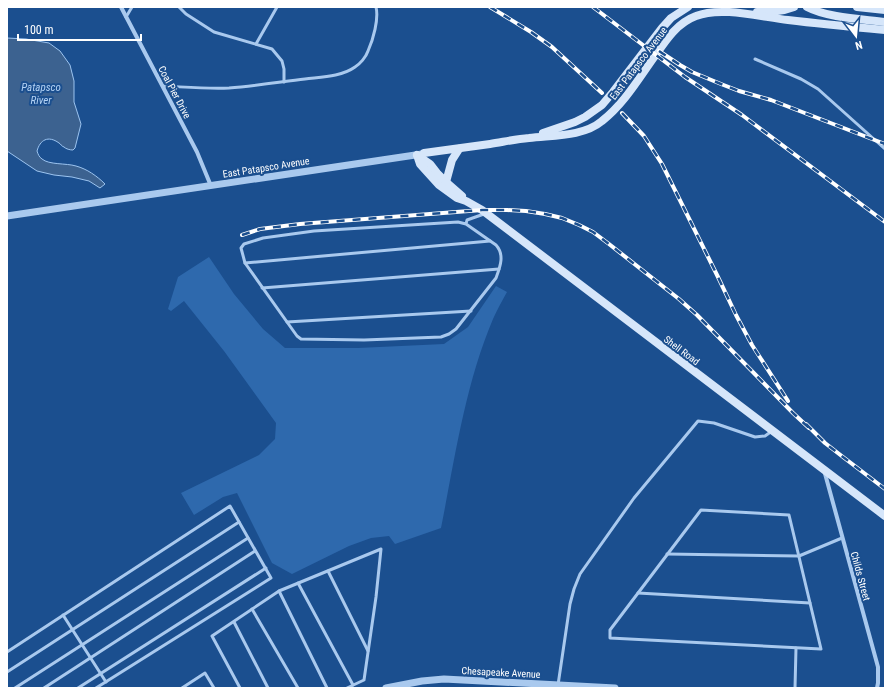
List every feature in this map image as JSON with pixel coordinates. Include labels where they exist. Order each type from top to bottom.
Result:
[{"type":"main road","name":"East Patapsco Avenue","points":[[529,138],[567,126],[585,117],[602,105],[662,28],[671,18],[688,7]]},
{"type":"main road","points":[[728,12],[773,12],[794,7]]},
{"type":"main road","points":[[807,7],[835,15],[885,22]]},
{"type":"main road","points":[[856,7],[885,10]]},
{"type":"main road","name":"East Patapsco Avenue","points":[[420,154],[529,138],[571,134],[591,128],[610,115],[670,35],[686,21],[704,13],[728,12],[885,30]]},
{"type":"main road","points":[[446,182],[452,160],[459,149]]},
{"type":"main road","name":"Shell Road","points":[[420,154],[466,201]]},
{"type":"main road","name":"Shell Road","points":[[420,154],[420,164],[439,185],[457,198],[466,201],[486,213],[885,516]]},
{"type":"street","name":"Coal Pier Drive","points":[[122,7],[198,152],[211,186]]},
{"type":"street","name":"East Patapsco Avenue","points":[[7,216],[420,154]]},
{"type":"street","name":"Childs Street","points":[[823,470],[878,667],[877,688]]},
{"type":"street","name":"Chesapeake Avenue","points":[[386,688],[424,684],[444,679],[615,688]]},
{"type":"lane","points":[[126,17],[132,7]]},
{"type":"lane","points":[[180,7],[186,14],[214,32],[272,49],[282,61],[284,69],[284,82]]},
{"type":"lane","points":[[256,44],[277,7]]},
{"type":"lane","points":[[163,86],[229,88],[332,76],[348,71],[355,67],[368,52],[377,19],[378,13],[376,7]]},
{"type":"lane","points":[[755,59],[818,89],[885,149]]},
{"type":"lane","points":[[466,224],[467,220],[486,213]]},
{"type":"lane","points":[[458,222],[466,224],[490,241],[500,249],[500,269],[496,278],[456,329],[449,334],[441,336],[364,340],[301,339],[297,336],[245,263],[241,248],[244,244],[263,238],[314,231],[458,222]]},
{"type":"lane","points":[[245,263],[490,241]]},
{"type":"lane","points":[[262,288],[500,269]]},
{"type":"lane","points":[[287,322],[471,311]]},
{"type":"lane","points":[[558,685],[570,604],[580,574],[634,498],[698,421],[714,423],[755,437],[765,436],[772,431]]},
{"type":"lane","points":[[7,652],[230,506],[271,578],[96,688]]},
{"type":"lane","points":[[701,510],[789,515],[821,649],[610,638],[610,630],[667,554],[701,510]]},
{"type":"lane","points":[[7,672],[239,522]]},
{"type":"lane","points":[[15,688],[248,538]]},
{"type":"lane","points":[[667,554],[799,556],[842,538]]},
{"type":"lane","points":[[240,688],[212,636],[279,591],[381,549],[364,680],[347,688]]},
{"type":"lane","points":[[44,688],[255,551]]},
{"type":"lane","points":[[78,688],[266,568]]},
{"type":"lane","points":[[328,571],[368,651]]},
{"type":"lane","points":[[298,583],[353,685]]},
{"type":"lane","points":[[279,591],[327,688]]},
{"type":"lane","points":[[638,594],[810,603]]},
{"type":"lane","points":[[252,609],[298,688]]},
{"type":"lane","points":[[63,615],[106,682]]},
{"type":"lane","points":[[234,622],[268,688]]},
{"type":"lane","points":[[795,688],[796,648]]},
{"type":"lane","points":[[182,688],[205,673],[214,688]]},
{"type":"shaded area","points":[[209,257],[234,294],[263,329],[285,348],[358,348],[444,344],[468,327],[496,286],[507,292],[493,319],[475,370],[456,449],[441,528],[395,544],[389,536],[371,538],[349,546],[292,574],[272,563],[237,493],[223,497],[194,515],[181,493],[259,455],[275,439],[276,423],[224,351],[184,301],[171,311],[168,309],[178,277]]},
{"type":"water","name":"Patapsco River","points":[[7,38],[26,39],[49,43],[60,51],[70,65],[74,81],[74,102],[81,124],[75,148],[73,150],[68,149],[60,143],[48,139],[40,144],[37,151],[40,157],[45,161],[76,166],[88,171],[105,184],[100,188],[89,181],[37,171],[7,151]]},
{"type":"railway","points":[[490,7],[531,32],[552,47],[602,93]]},
{"type":"railway","points":[[593,7],[685,77],[742,115],[885,222]]},
{"type":"railway","points":[[659,51],[692,72],[721,84],[771,100],[885,144]]},
{"type":"railway","points":[[622,113],[644,136],[662,164],[736,315],[752,345],[788,401]]},
{"type":"railway","points":[[242,235],[260,229],[300,224],[482,210],[526,211],[562,218],[593,232],[679,299],[697,315],[809,428]]},
{"type":"railway","points":[[806,424],[825,443],[885,489]]}]
